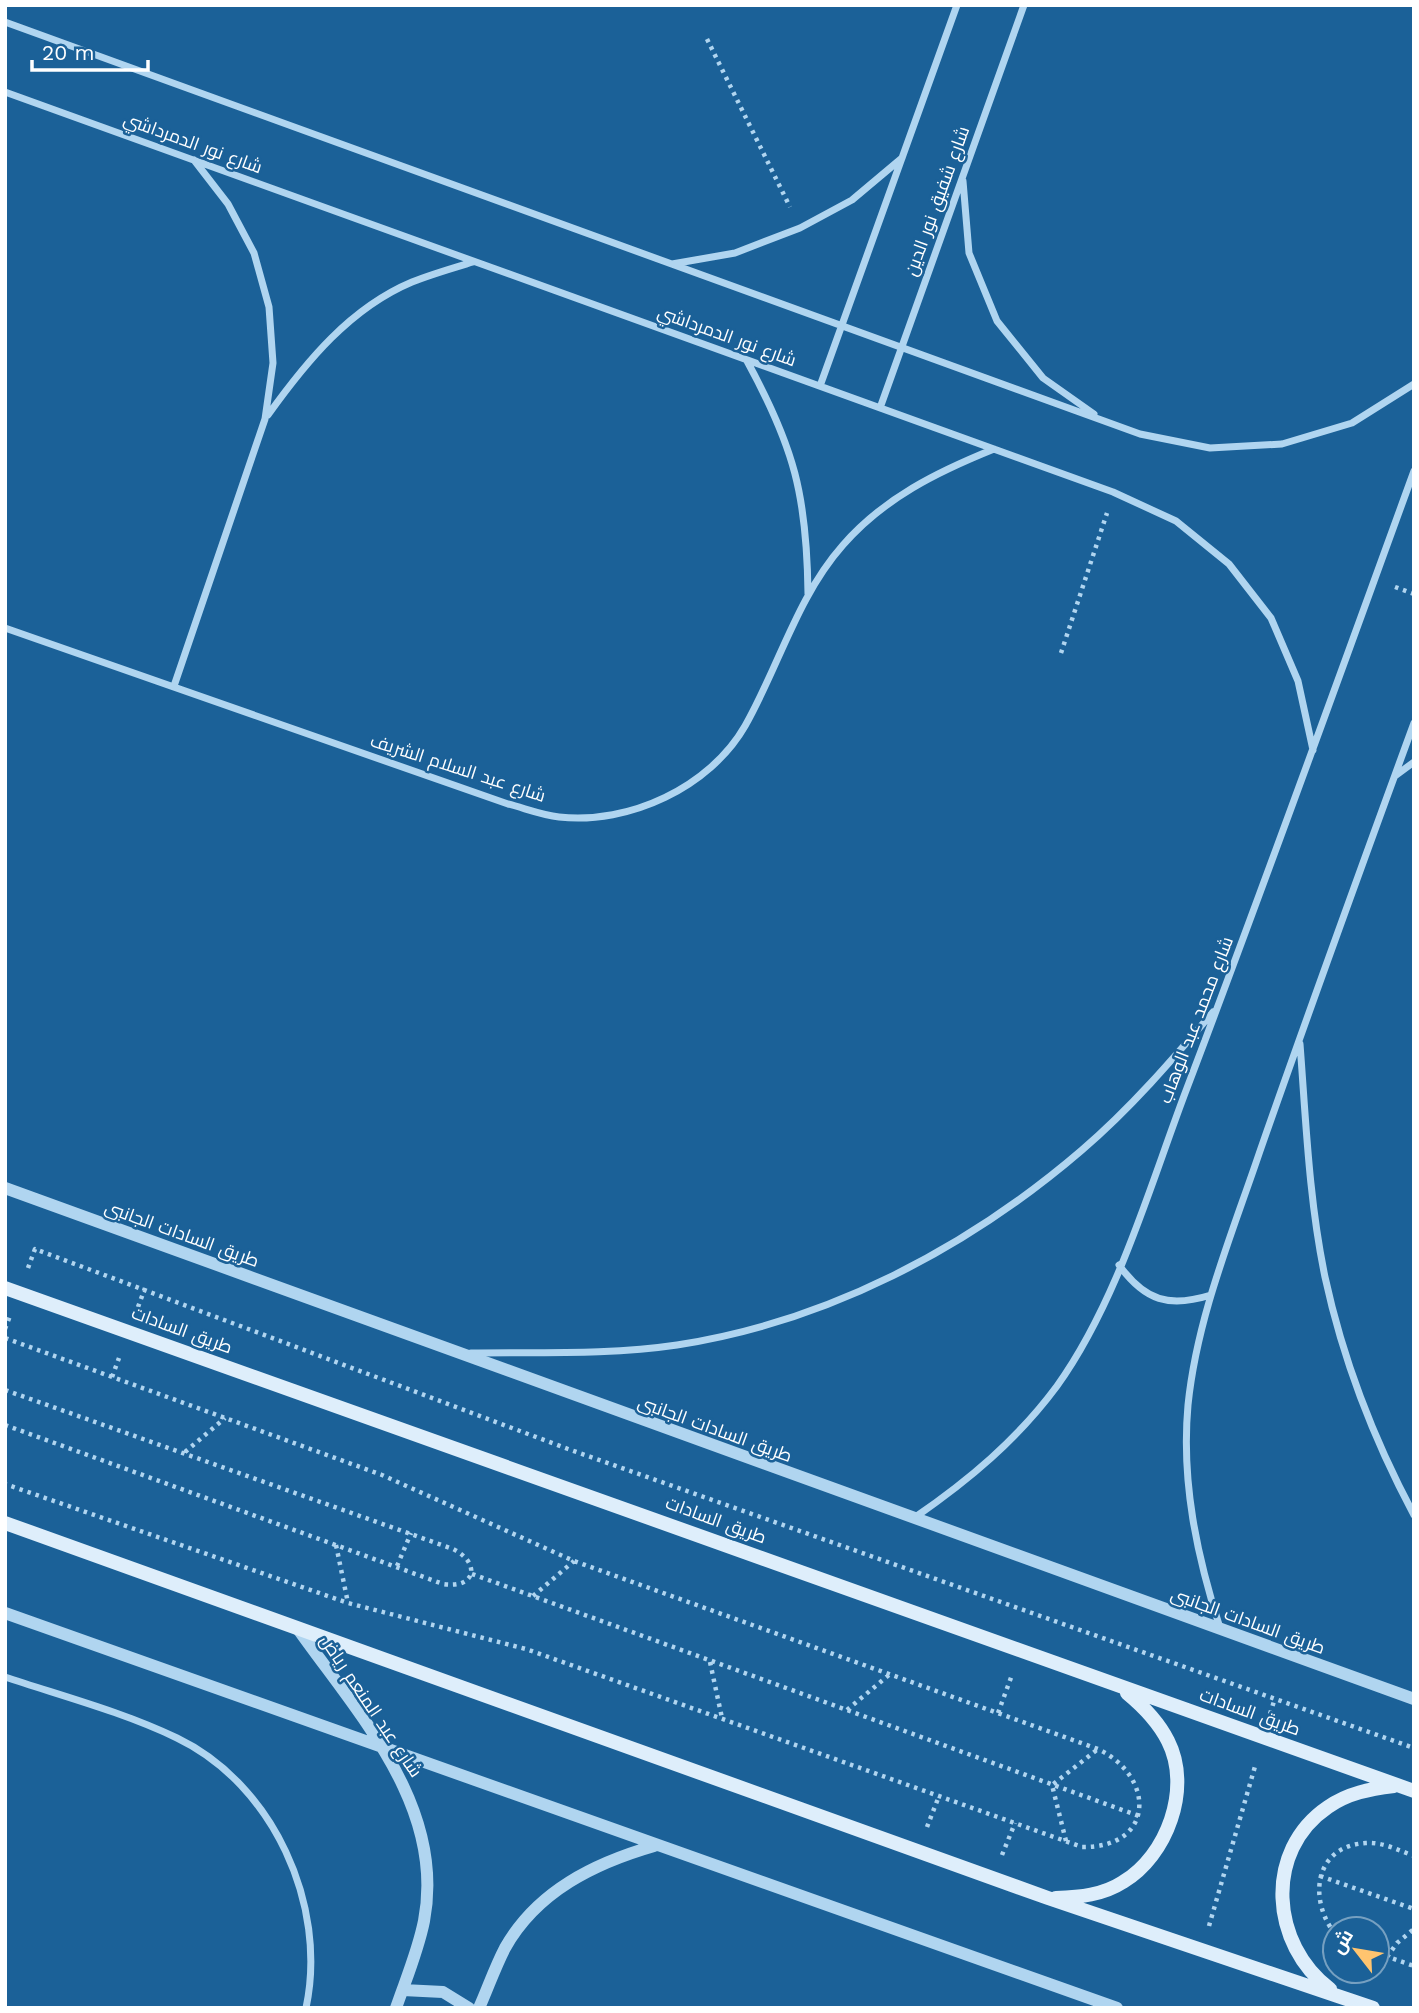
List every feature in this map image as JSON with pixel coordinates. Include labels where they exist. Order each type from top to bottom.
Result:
[{"type":"main road","name":"طريق السادات","points":[[12,1290],[1021,1648],[1118,1686],[1414,1791]]},
{"type":"main road","points":[[5,1523],[1048,1898],[1373,2008]]},
{"type":"main road","points":[[1048,1898],[1087,1897],[1124,1882],[1153,1856],[1172,1821],[1177,1782],[1169,1743],[1148,1710],[1118,1686]]},
{"type":"main road","points":[[1341,1998],[1311,1975],[1290,1943],[1281,1906],[1285,1869],[1301,1834],[1327,1807],[1361,1791],[1399,1785]]},
{"type":"street","points":[[820,386],[957,5]]},
{"type":"street","name":"شارع شفيق نور الدين","points":[[880,408],[1024,5]]},
{"type":"street","points":[[5,22],[1140,434],[1210,448],[1282,444],[1352,423],[1414,384]]},
{"type":"street","name":"شارع نور الدمرداشي","points":[[5,92],[1113,492],[1176,521],[1229,564],[1271,618],[1298,681],[1313,750]]},
{"type":"street","points":[[672,264],[735,253],[800,228],[852,200],[902,158]]},
{"type":"street","points":[[174,686],[265,419],[273,363],[269,307],[254,253],[235,216],[193,160]]},
{"type":"street","points":[[962,179],[969,253],[997,321],[1043,379],[1104,420]]},
{"type":"street","points":[[265,419],[304,364],[353,318],[410,283],[474,262]]},
{"type":"street","name":"شارع عبد السلام الشريف","points":[[746,360],[776,414],[797,472],[807,533],[808,594]]},
{"type":"street","name":"شارع عبد السلام الشريف","points":[[5,628],[508,804],[560,817],[613,815],[664,799],[709,769],[744,728],[808,594],[843,545],[886,503],[938,471],[994,449]]},
{"type":"street","name":"شارع محمد عبد الوهاب","points":[[912,1519],[967,1481],[1015,1436],[1057,1385],[1091,1328],[1119,1265],[1218,1006],[1414,471]]},
{"type":"street","points":[[1221,1629],[1203,1575],[1192,1520],[1187,1463],[1188,1406],[1197,1350],[1211,1295],[1299,1039],[1414,723]]},
{"type":"street","points":[[1394,777],[1414,762]]},
{"type":"street","points":[[455,1354],[676,1345],[760,1328],[841,1300],[919,1262],[1004,1210],[1082,1150],[1154,1082],[1218,1006]]},
{"type":"street","points":[[1299,1039],[1310,1178],[1325,1277],[1351,1373],[1388,1465],[1414,1515]]},
{"type":"street","name":"طريق السادات الجانبى","points":[[5,1188],[455,1354],[1414,1699]]},
{"type":"street","points":[[1119,1265],[1132,1283],[1149,1295],[1169,1302],[1191,1301],[1211,1295]]},
{"type":"street","points":[[5,1613],[378,1743],[654,1846],[1117,2008]]},
{"type":"street","name":"شارع عبد المنعم رياض","points":[[298,1629],[404,1783],[421,1826],[427,1872],[424,1919],[396,2008]]},
{"type":"street","points":[[5,1677],[178,1738],[227,1772],[266,1816],[295,1868],[309,1926],[311,1985],[306,2008]]},
{"type":"street","points":[[479,2008],[506,1946],[534,1910],[570,1880],[610,1859],[654,1846]]},
{"type":"street","points":[[403,1990],[443,1992],[469,2008]]},
{"type":"path","points":[[707,38],[800,228]]},
{"type":"path","points":[[1061,653],[1113,492]]},
{"type":"path","points":[[5,1329],[12,1290],[35,1249],[581,1454],[1414,1748]]},
{"type":"path","points":[[5,1338],[382,1475],[574,1561],[1098,1749],[1127,1768],[1136,1783],[1140,1799],[1139,1816],[1130,1831],[1108,1844],[1082,1847],[526,1649],[348,1603],[5,1484]]},
{"type":"path","points":[[5,1390],[411,1533],[465,1555],[471,1564],[471,1574],[465,1583],[456,1586],[5,1425]]},
{"type":"path","points":[[184,1453],[225,1418]]},
{"type":"path","points":[[397,1566],[411,1533]]},
{"type":"path","points":[[336,1544],[348,1603]]},
{"type":"path","points":[[533,1596],[574,1561]]},
{"type":"path","points":[[471,1574],[1139,1816]]},
{"type":"path","points":[[710,1661],[722,1719]]},
{"type":"path","points":[[847,1710],[890,1674]]},
{"type":"path","points":[[1202,1950],[1275,1698]]},
{"type":"path","points":[[1052,1785],[1098,1749]]},
{"type":"path","points":[[1052,1785],[1066,1842]]},
{"type":"path","points":[[918,1850],[939,1796]]},
{"type":"path","points":[[993,1876],[1015,1823]]},
{"type":"path","points":[[1322,1915],[1317,1897],[1320,1876],[1331,1860],[1346,1848],[1364,1843],[1383,1844],[1414,1856]]},
{"type":"path","points":[[1320,1876],[1414,1909]]},
{"type":"path","points":[[1391,1951],[1414,1929]]},
{"type":"path","points":[[1391,1958],[1414,1966]]}]
